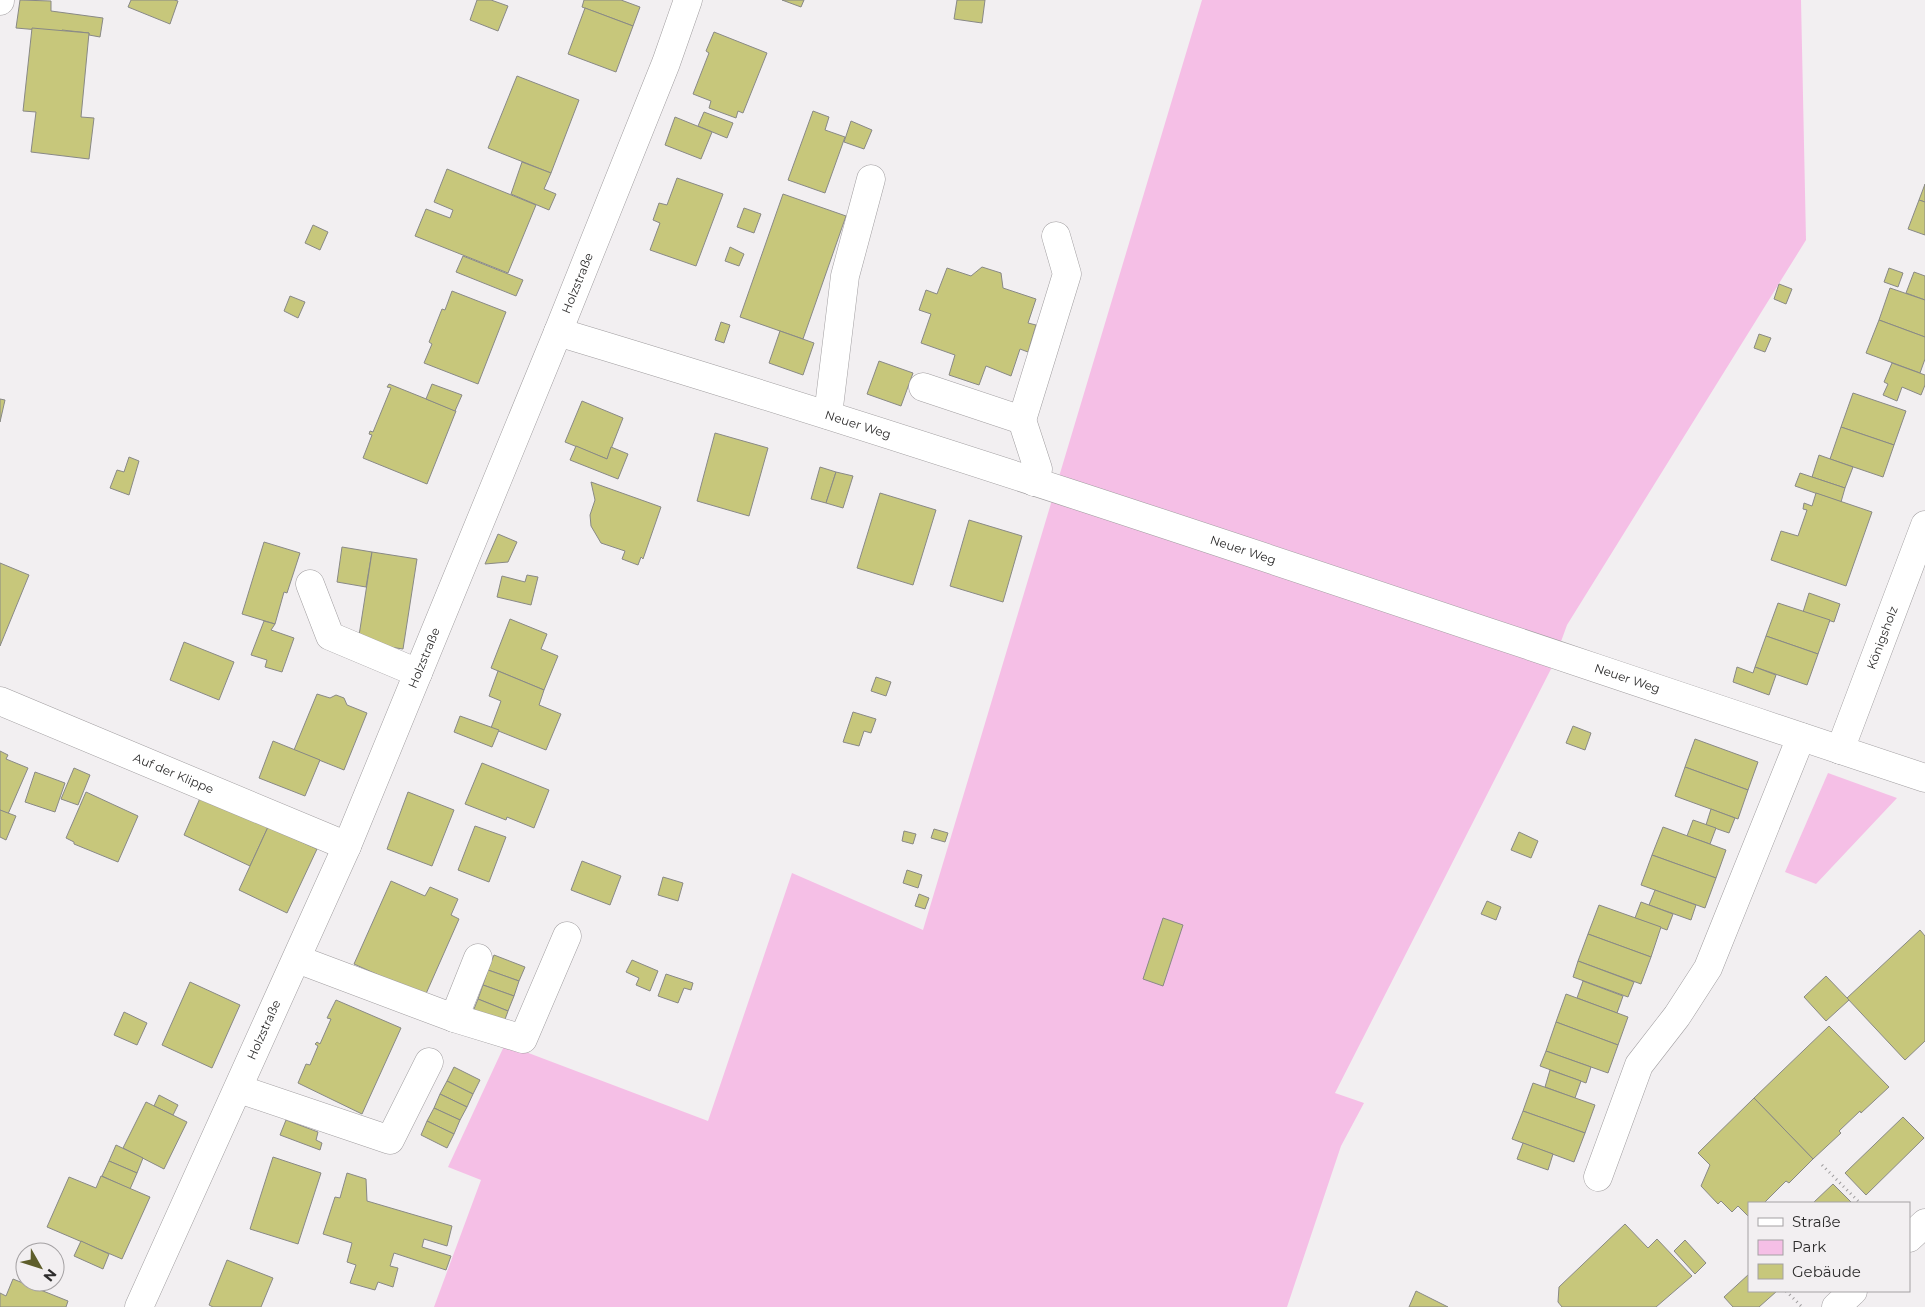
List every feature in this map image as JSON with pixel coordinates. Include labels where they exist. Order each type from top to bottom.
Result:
[{"type":"street","name":"Holzstraße","points":[[139,1307],[143,1302],[347,846],[558,332],[666,63],[688,0]]},
{"type":"street","points":[[828,415],[845,276],[871,179]]},
{"type":"street","points":[[1034,482],[1038,469],[1022,420],[1066,274],[1056,236]]},
{"type":"street","name":"Neuer Weg","points":[[558,332],[828,415],[1034,482],[1925,778]]},
{"type":"street","points":[[923,387],[1022,420]]},
{"type":"street","name":"Königsholz","points":[[1840,750],[1925,526]]},
{"type":"street","points":[[310,584],[330,636],[418,673]]},
{"type":"street","name":"Auf der Klippe","points":[[0,701],[347,846]]},
{"type":"street","points":[[1598,1177],[1639,1065],[1677,1016],[1708,968],[1801,737]]},
{"type":"street","points":[[297,959],[454,1018],[523,1039],[567,936]]},
{"type":"street","points":[[454,1018],[478,958]]},
{"type":"street","points":[[239,1089],[390,1140],[429,1062]]},
{"type":"street","points":[[1910,1237],[1925,1223]]},
{"type":"street","points":[[1836,1307],[1852,1292]]},
{"type":"path","points":[[1822,1166],[1859,1202]]},
{"type":"path","points":[[1787,1292],[1802,1307]]},
{"type":"green space","points":[[1202,0],[1801,0],[1806,240],[1567,625],[1551,669],[1335,1093],[1364,1103],[1341,1146],[1287,1307],[434,1307],[481,1180],[448,1167],[505,1044],[708,1121],[792,873],[923,930]]},
{"type":"green space","points":[[1828,773],[1897,798],[1816,884],[1785,872]]},
{"type":"building","points":[[20,0],[51,1],[51,11],[103,18],[100,37],[89,35],[89,33],[62,30],[62,32],[16,28]]},
{"type":"building","points":[[131,0],[178,1],[170,24],[128,7]]},
{"type":"building","points":[[477,0],[491,0],[508,6],[498,31],[470,20]]},
{"type":"building","points":[[584,0],[621,0],[640,7],[633,26],[582,7]]},
{"type":"building","points":[[782,0],[804,0],[801,7]]},
{"type":"building","points":[[957,0],[985,0],[982,23],[954,19]]},
{"type":"building","points":[[585,8],[633,26],[616,72],[568,54]]},
{"type":"building","points":[[32,28],[89,33],[81,117],[94,118],[89,159],[31,152],[36,112],[23,111]]},
{"type":"building","points":[[714,32],[767,53],[743,113],[738,111],[736,118],[709,108],[711,101],[693,94],[709,53],[706,51]]},
{"type":"building","points":[[517,76],[579,100],[551,173],[488,148]]},
{"type":"building","points":[[813,111],[829,117],[825,130],[845,137],[825,193],[788,180]]},
{"type":"building","points":[[704,112],[733,123],[727,138],[698,126]]},
{"type":"building","points":[[675,117],[712,132],[701,159],[665,145]]},
{"type":"building","points":[[851,121],[872,130],[864,149],[844,142]]},
{"type":"building","points":[[522,162],[551,173],[544,189],[556,194],[549,210],[511,194]]},
{"type":"building","points":[[447,169],[536,205],[508,273],[415,236],[426,209],[450,218],[453,210],[434,202]]},
{"type":"building","points":[[677,178],[723,194],[696,266],[650,250],[660,223],[653,220],[659,203],[667,205]]},
{"type":"building","points":[[1925,184],[1925,202],[1919,200]]},
{"type":"building","points":[[783,194],[846,216],[803,339],[740,317]]},
{"type":"building","points":[[1919,200],[1925,202],[1925,235],[1908,229]]},
{"type":"building","points":[[744,208],[761,214],[754,233],[737,227]]},
{"type":"building","points":[[313,225],[328,232],[320,250],[305,243]]},
{"type":"building","points":[[730,247],[744,254],[739,266],[725,261]]},
{"type":"building","points":[[463,256],[523,280],[516,296],[456,272]]},
{"type":"building","points":[[982,267],[1001,273],[1003,288],[1036,299],[1028,323],[1036,325],[1028,352],[1020,349],[1011,376],[986,366],[979,385],[949,375],[955,355],[921,343],[931,314],[919,310],[926,290],[937,294],[947,268],[971,276]]},
{"type":"building","points":[[1889,268],[1903,273],[1898,287],[1884,282]]},
{"type":"building","points":[[1914,272],[1925,276],[1925,300],[1906,293]]},
{"type":"building","points":[[1779,284],[1792,289],[1786,304],[1774,299]]},
{"type":"building","points":[[1890,288],[1925,300],[1925,337],[1879,320]]},
{"type":"building","points":[[452,291],[506,312],[478,384],[424,363],[432,344],[429,342],[442,309],[445,310]]},
{"type":"building","points":[[290,296],[305,302],[298,318],[284,311]]},
{"type":"building","points":[[1879,320],[1925,337],[1925,359],[1920,373],[1866,353]]},
{"type":"building","points":[[721,322],[730,325],[724,343],[715,340]]},
{"type":"building","points":[[780,331],[814,343],[803,375],[769,363]]},
{"type":"building","points":[[1759,334],[1771,338],[1765,352],[1754,348]]},
{"type":"building","points":[[879,361],[913,373],[901,406],[867,394]]},
{"type":"building","points":[[1892,363],[1925,375],[1925,385],[1921,395],[1902,387],[1897,401],[1883,395],[1888,384],[1884,382]]},
{"type":"building","points":[[389,384],[456,411],[427,484],[363,458],[372,435],[369,434],[370,431],[373,432],[391,388],[387,387]]},
{"type":"building","points":[[432,384],[462,395],[455,411],[426,399]]},
{"type":"building","points":[[1853,393],[1906,411],[1894,445],[1841,427]]},
{"type":"building","points":[[0,399],[5,400],[0,422]]},
{"type":"building","points":[[582,401],[623,418],[607,459],[565,442]]},
{"type":"building","points":[[1841,427],[1894,445],[1883,477],[1830,459]]},
{"type":"building","points":[[715,433],[768,448],[749,516],[697,501]]},
{"type":"building","points":[[576,446],[607,459],[611,447],[628,454],[618,479],[570,460]]},
{"type":"building","points":[[1819,455],[1853,467],[1845,488],[1812,477]]},
{"type":"building","points":[[129,457],[139,461],[129,495],[110,488],[117,470],[124,472]]},
{"type":"building","points":[[820,467],[836,472],[826,503],[811,499]]},
{"type":"building","points":[[836,472],[853,476],[843,508],[826,503]]},
{"type":"building","points":[[1800,473],[1845,488],[1841,502],[1795,486]]},
{"type":"building","points":[[591,482],[661,507],[643,559],[641,557],[638,565],[622,559],[625,551],[601,543],[591,526],[590,515],[595,500]]},
{"type":"building","points":[[880,493],[936,510],[913,585],[857,568]]},
{"type":"building","points":[[1816,493],[1872,512],[1846,586],[1771,560],[1781,531],[1798,536],[1807,510],[1803,509],[1804,503],[1812,506]]},
{"type":"building","points":[[969,520],[1022,536],[1003,602],[950,586]]},
{"type":"building","points":[[498,534],[517,542],[508,562],[485,564]]},
{"type":"building","points":[[264,542],[300,553],[287,593],[284,592],[275,624],[242,614]]},
{"type":"building","points":[[342,547],[372,552],[366,587],[337,582]]},
{"type":"building","points":[[372,552],[417,559],[403,649],[358,642]]},
{"type":"building","points":[[0,563],[29,575],[0,646]]},
{"type":"building","points":[[527,575],[538,577],[531,605],[497,597],[502,576],[525,582]]},
{"type":"building","points":[[1809,593],[1840,604],[1834,622],[1803,612]]},
{"type":"building","points":[[1778,603],[1830,620],[1818,654],[1766,636]]},
{"type":"building","points":[[510,619],[547,634],[541,649],[558,656],[544,690],[491,668]]},
{"type":"building","points":[[264,621],[275,624],[271,630],[294,638],[282,672],[265,667],[267,660],[251,655]]},
{"type":"building","points":[[1766,636],[1818,654],[1807,685],[1755,667]]},
{"type":"building","points":[[184,642],[234,662],[219,700],[170,680]]},
{"type":"building","points":[[1737,667],[1753,673],[1755,667],[1776,675],[1769,695],[1733,682]]},
{"type":"building","points":[[498,671],[544,690],[539,705],[561,714],[546,750],[491,728],[501,701],[489,696]]},
{"type":"building","points":[[876,677],[891,682],[886,696],[871,691]]},
{"type":"building","points":[[317,694],[330,698],[336,695],[344,698],[347,705],[367,713],[344,770],[294,750]]},
{"type":"building","points":[[853,712],[876,719],[871,733],[864,731],[859,746],[843,742]]},
{"type":"building","points":[[460,716],[499,730],[492,747],[454,732]]},
{"type":"building","points":[[1573,726],[1591,733],[1585,750],[1566,743]]},
{"type":"building","points":[[1695,739],[1758,762],[1748,790],[1685,767]]},
{"type":"building","points":[[273,741],[320,760],[305,796],[259,778]]},
{"type":"building","points":[[0,751],[8,755],[6,759],[28,768],[8,814],[0,810]]},
{"type":"building","points":[[482,763],[549,790],[534,828],[507,817],[506,820],[465,804]]},
{"type":"building","points":[[1685,767],[1748,790],[1738,819],[1675,796]]},
{"type":"building","points":[[74,768],[90,775],[78,805],[61,799]]},
{"type":"building","points":[[35,772],[65,783],[55,812],[25,802]]},
{"type":"building","points":[[86,792],[138,816],[118,862],[74,844],[74,842],[66,838]]},
{"type":"building","points":[[408,792],[454,810],[432,866],[387,849]]},
{"type":"building","points":[[201,796],[268,827],[250,866],[184,835]]},
{"type":"building","points":[[1711,809],[1735,818],[1729,833],[1706,825]]},
{"type":"building","points":[[0,810],[16,816],[6,840],[0,837]]},
{"type":"building","points":[[1693,820],[1716,828],[1710,844],[1687,836]]},
{"type":"building","points":[[475,826],[506,837],[489,882],[458,870]]},
{"type":"building","points":[[268,827],[317,849],[287,913],[239,890]]},
{"type":"building","points":[[1663,827],[1726,850],[1716,878],[1652,855]]},
{"type":"building","points":[[934,829],[948,833],[945,842],[931,838]]},
{"type":"building","points":[[904,831],[916,834],[913,844],[902,841]]},
{"type":"building","points":[[1519,832],[1538,841],[1531,858],[1511,850]]},
{"type":"building","points":[[1652,855],[1716,878],[1705,908],[1641,885]]},
{"type":"building","points":[[582,861],[621,876],[610,905],[571,890]]},
{"type":"building","points":[[907,870],[922,875],[918,888],[903,883]]},
{"type":"building","points":[[663,877],[683,883],[678,901],[658,895]]},
{"type":"building","points":[[391,881],[425,896],[430,887],[458,899],[451,915],[459,919],[425,996],[354,964]]},
{"type":"building","points":[[1655,890],[1696,905],[1691,920],[1649,905]]},
{"type":"building","points":[[919,894],[929,898],[925,909],[915,906]]},
{"type":"building","points":[[1487,901],[1501,907],[1496,920],[1481,914]]},
{"type":"building","points":[[1641,902],[1673,914],[1667,930],[1635,918]]},
{"type":"building","points":[[1599,905],[1661,927],[1651,957],[1588,934]]},
{"type":"building","points":[[1163,918],[1183,925],[1163,986],[1143,979]]},
{"type":"building","points":[[1920,930],[1925,936],[1925,1041],[1905,1060],[1847,998]]},
{"type":"building","points":[[1588,934],[1651,957],[1641,984],[1578,961]]},
{"type":"building","points":[[494,955],[525,967],[519,981],[488,970]]},
{"type":"building","points":[[632,960],[658,971],[650,991],[636,985],[639,978],[626,972]]},
{"type":"building","points":[[1578,961],[1634,982],[1628,997],[1573,977]]},
{"type":"building","points":[[488,970],[519,981],[514,996],[483,985]]},
{"type":"building","points":[[666,974],[693,983],[691,990],[684,988],[678,1003],[658,996]]},
{"type":"building","points":[[1826,976],[1849,1000],[1826,1021],[1804,997]]},
{"type":"building","points":[[1583,981],[1623,996],[1617,1013],[1577,998]]},
{"type":"building","points":[[190,982],[240,1005],[212,1068],[162,1045]]},
{"type":"building","points":[[483,985],[514,996],[508,1011],[478,999]]},
{"type":"building","points":[[1566,994],[1628,1017],[1618,1045],[1556,1022]]},
{"type":"building","points":[[478,999],[508,1011],[503,1025],[472,1014]]},
{"type":"building","points":[[336,1000],[401,1028],[362,1114],[298,1083],[306,1064],[310,1065],[318,1046],[315,1044],[317,1042],[320,1044],[331,1019],[327,1018]]},
{"type":"building","points":[[124,1012],[147,1023],[137,1045],[114,1035]]},
{"type":"building","points":[[1556,1022],[1618,1045],[1608,1073],[1546,1051]]},
{"type":"building","points":[[1829,1026],[1889,1087],[1861,1113],[1860,1111],[1839,1131],[1841,1133],[1813,1159],[1754,1098]]},
{"type":"building","points":[[1546,1051],[1591,1067],[1586,1083],[1540,1066]]},
{"type":"building","points":[[454,1067],[480,1080],[473,1094],[447,1081]]},
{"type":"building","points":[[1550,1070],[1581,1081],[1575,1098],[1545,1087]]},
{"type":"building","points":[[447,1081],[473,1094],[467,1107],[440,1094]]},
{"type":"building","points":[[1533,1083],[1595,1105],[1585,1133],[1523,1111]]},
{"type":"building","points":[[440,1094],[467,1107],[460,1120],[434,1108]]},
{"type":"building","points":[[159,1095],[178,1105],[173,1115],[154,1106]]},
{"type":"building","points":[[1754,1098],[1813,1159],[1789,1183],[1786,1181],[1765,1202],[1748,1202],[1748,1216],[1738,1206],[1732,1212],[1721,1201],[1718,1204],[1701,1186],[1710,1165],[1698,1153]]},
{"type":"building","points":[[146,1102],[187,1122],[164,1169],[123,1148]]},
{"type":"building","points":[[434,1108],[460,1120],[454,1134],[427,1121]]},
{"type":"building","points":[[1523,1111],[1585,1133],[1574,1162],[1512,1139]]},
{"type":"building","points":[[1903,1117],[1924,1138],[1866,1195],[1845,1173]]},
{"type":"building","points":[[286,1120],[318,1132],[316,1140],[322,1143],[320,1150],[280,1135]]},
{"type":"building","points":[[427,1121],[454,1134],[447,1148],[421,1135]]},
{"type":"building","points":[[1523,1143],[1553,1154],[1548,1170],[1517,1159]]},
{"type":"building","points":[[116,1145],[143,1158],[137,1173],[109,1161]]},
{"type":"building","points":[[273,1157],[321,1173],[298,1244],[250,1229]]},
{"type":"building","points":[[109,1161],[137,1173],[130,1189],[102,1176]]},
{"type":"building","points":[[347,1173],[366,1179],[367,1201],[452,1226],[447,1246],[424,1239],[422,1247],[451,1256],[446,1270],[394,1253],[390,1266],[398,1268],[393,1287],[378,1282],[375,1290],[350,1283],[356,1265],[347,1262],[352,1243],[323,1234],[335,1197],[340,1198]]},
{"type":"building","points":[[101,1176],[150,1197],[122,1259],[47,1227],[69,1177],[96,1188]]},
{"type":"building","points":[[1833,1184],[1851,1202],[1814,1202]]},
{"type":"building","points":[[1625,1224],[1648,1248],[1657,1239],[1692,1276],[1656,1307],[1562,1307],[1558,1302],[1559,1287]]},
{"type":"building","points":[[1685,1240],[1706,1263],[1695,1274],[1674,1251]]},
{"type":"building","points":[[81,1241],[109,1254],[103,1269],[74,1256]]},
{"type":"building","points":[[227,1260],[273,1278],[261,1307],[213,1307],[209,1305]]},
{"type":"building","points":[[1748,1275],[1748,1292],[1776,1292],[1759,1307],[1733,1307],[1724,1297]]},
{"type":"building","points":[[13,1279],[15,1280],[15,1292],[46,1292],[68,1301],[66,1307],[0,1307],[0,1293],[6,1296]]},
{"type":"building","points":[[1416,1291],[1448,1307],[1409,1307]]}]
